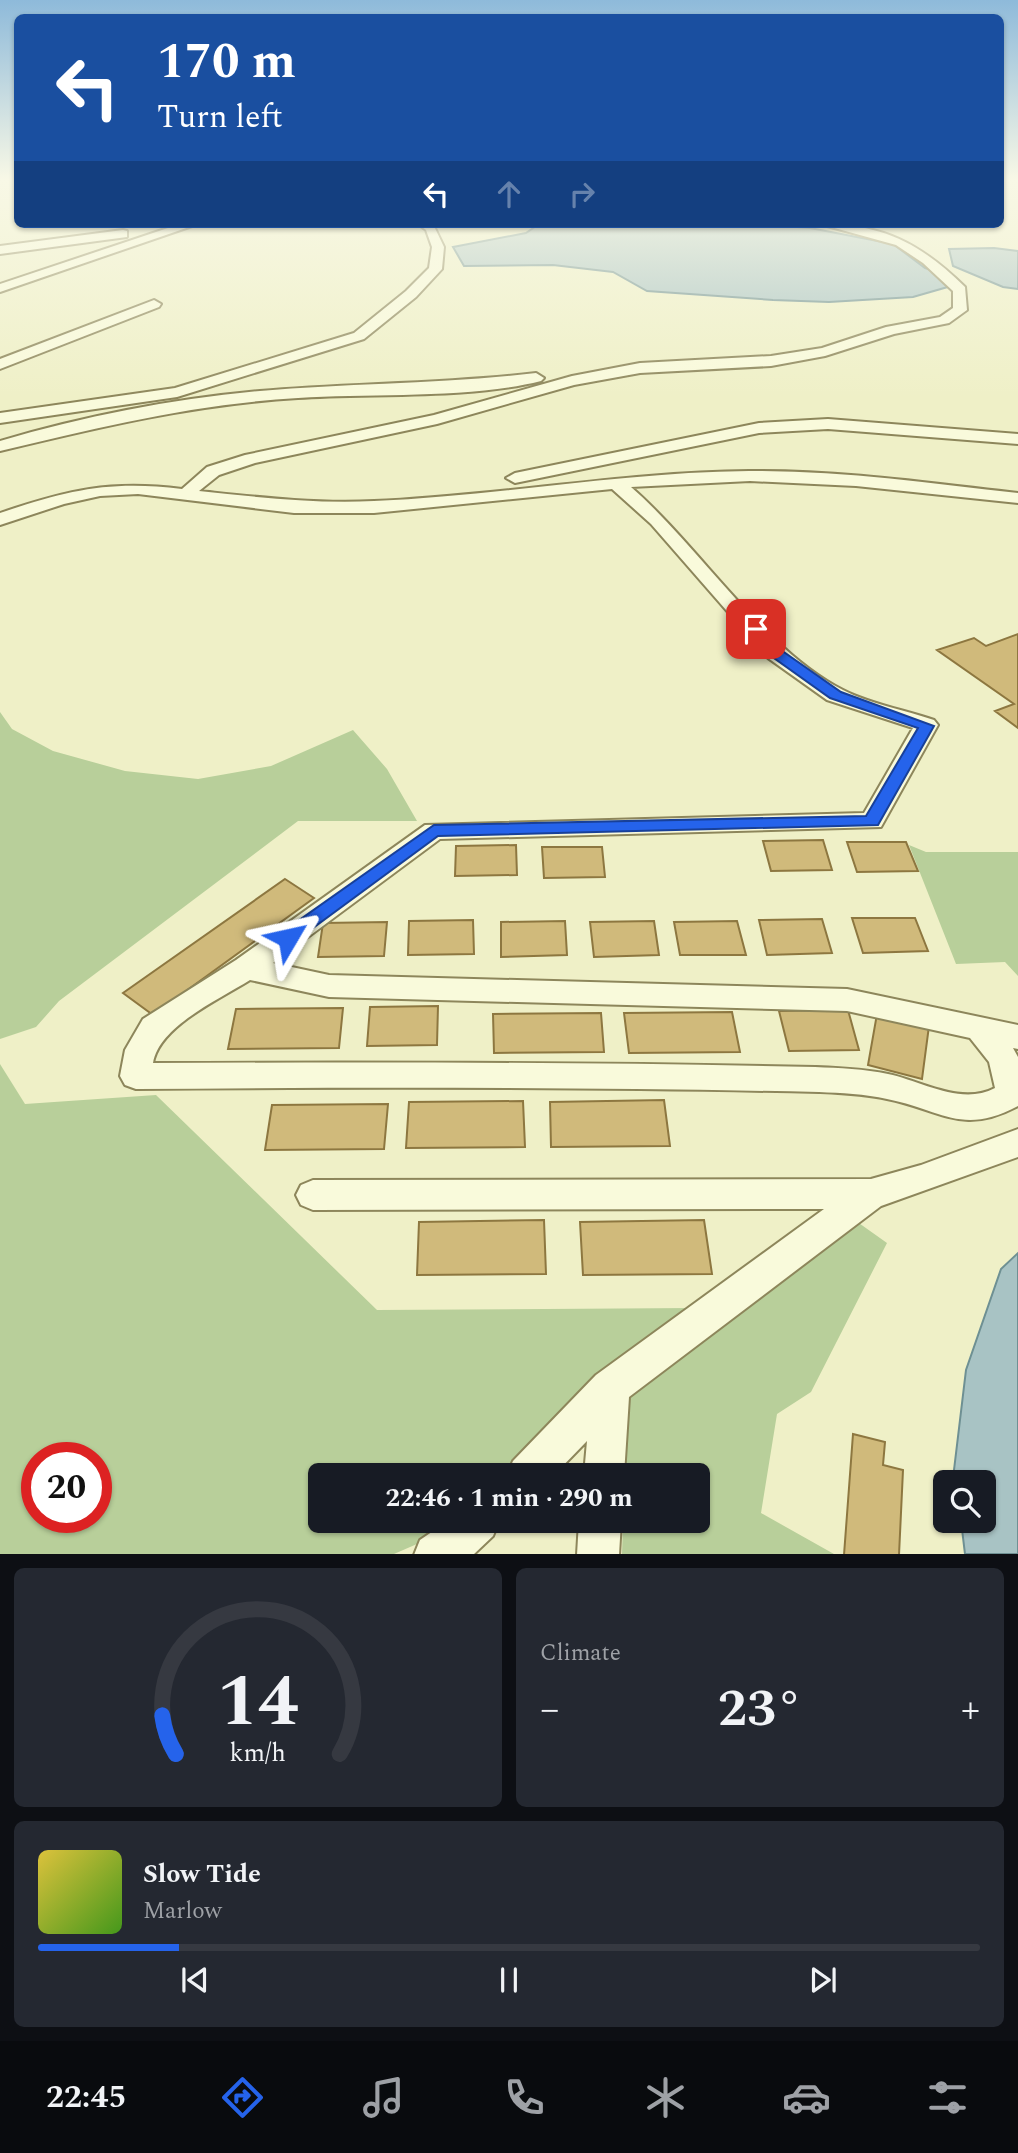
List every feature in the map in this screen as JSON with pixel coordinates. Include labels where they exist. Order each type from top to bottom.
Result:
[{"type":"lane","points":[[0,288],[105,253]]},
{"type":"lane","points":[[0,418],[177,392],[359,336],[411,295],[435,269],[437,253]]},
{"type":"lane","points":[[0,446],[123,416],[295,393],[434,389],[586,371],[771,361],[825,352],[891,330],[944,320],[960,310],[960,290],[941,270],[917,253]]},
{"type":"lane","points":[[0,364],[154,304]]},
{"type":"lane","points":[[188,494],[213,471],[251,459],[437,419],[572,381],[640,368]]},
{"type":"lane","points":[[341,507],[565,470],[759,428],[828,424],[1018,439]]},
{"type":"lane","points":[[0,519],[60,499],[100,491],[138,489],[294,507],[374,507],[616,483],[750,476],[856,481],[1018,498]]},
{"type":"lane","points":[[616,483],[658,520],[776,653],[835,695],[926,726],[872,821],[434,831],[246,968],[154,1027],[140,1050],[136,1076],[578,1074],[833,1080],[887,1086],[966,1109],[988,1107],[1011,1095],[1014,1061],[979,1028]]},
{"type":"lane","points":[[246,968],[329,986],[847,1000],[1018,1037]]},
{"type":"lane","points":[[313,1195],[871,1194],[923,1179],[1018,1143]]},
{"type":"lane","points":[[538,1463],[610,1388],[871,1194]]},
{"type":"lane","points":[[605,1463],[610,1388]]},
{"type":"lane","points":[[437,1554],[449,1548],[465,1533]]},
{"type":"lane","points":[[598,1554],[599,1533]]},
{"type":"green space","points":[[0,712],[12,729],[53,751],[125,771],[198,779],[271,766],[353,730],[387,769],[417,821],[298,821],[59,1001],[36,1027],[0,1039]]},
{"type":"green space","points":[[909,845],[926,852],[1018,852],[1018,976],[1005,962],[956,964]]},
{"type":"green space","points":[[0,1064],[25,1104],[156,1095],[377,1310],[693,1308],[591,1393],[516,1463],[308,1463],[308,1533],[441,1533],[394,1554],[0,1554]]},
{"type":"green space","points":[[856,1221],[887,1243],[811,1392],[777,1414],[761,1513],[834,1554],[622,1554],[623,1533],[710,1533],[710,1463],[624,1463],[627,1398]]},
{"type":"water","points":[[456,253],[904,253],[925,268],[954,276],[958,284],[913,297],[829,302],[773,300],[647,291],[613,272],[553,265],[464,266]]},
{"type":"water","points":[[950,253],[1018,253],[1018,289],[1003,287],[953,266]]},
{"type":"water","points":[[1018,1253],[1018,1554],[965,1554],[962,1533],[996,1533],[996,1470],[954,1470],[966,1370],[1001,1269]]},
{"type":"building","points":[[1018,634],[1018,728],[995,711],[1014,704],[937,650],[974,638],[986,646]]},
{"type":"building","points":[[823,840],[832,870],[771,871],[763,841]]},
{"type":"building","points":[[847,842],[906,842],[918,871],[857,872]]},
{"type":"building","points":[[516,845],[517,875],[455,876],[456,846]]},
{"type":"building","points":[[542,847],[602,847],[605,877],[544,878]]},
{"type":"building","points":[[285,879],[314,898],[153,1015],[123,993]]},
{"type":"building","points":[[852,918],[915,918],[928,951],[863,953]]},
{"type":"building","points":[[822,919],[832,953],[767,955],[759,920]]},
{"type":"building","points":[[473,920],[474,954],[408,955],[409,921]]},
{"type":"building","points":[[565,921],[567,955],[501,957],[501,922]]},
{"type":"building","points":[[654,921],[659,955],[594,957],[590,922]]},
{"type":"building","points":[[737,921],[746,955],[680,955],[674,922]]},
{"type":"building","points":[[387,922],[384,956],[318,957],[323,923]]},
{"type":"building","points":[[438,1006],[437,1045],[367,1046],[370,1007]]},
{"type":"building","points":[[343,1008],[339,1048],[228,1049],[236,1009]]},
{"type":"building","points":[[848,1010],[859,1050],[789,1051],[779,1011]]},
{"type":"building","points":[[732,1012],[740,1052],[629,1053],[624,1013]]},
{"type":"building","points":[[601,1013],[604,1052],[494,1053],[493,1014]]},
{"type":"building","points":[[877,1014],[929,1026],[922,1079],[868,1065]]},
{"type":"building","points":[[664,1100],[670,1146],[551,1147],[550,1102]]},
{"type":"building","points":[[523,1101],[525,1147],[406,1148],[409,1102]]},
{"type":"building","points":[[388,1104],[384,1149],[265,1150],[272,1105]]},
{"type":"building","points":[[544,1220],[546,1274],[417,1275],[419,1222]]},
{"type":"building","points":[[704,1220],[712,1274],[583,1275],[580,1222]]},
{"type":"building","points":[[853,1434],[885,1442],[883,1465],[903,1470],[899,1554],[844,1554]]},
{"type":"route","points":[[288,938],[434,831],[872,821],[926,726],[835,695],[776,653],[756,629]]}]
